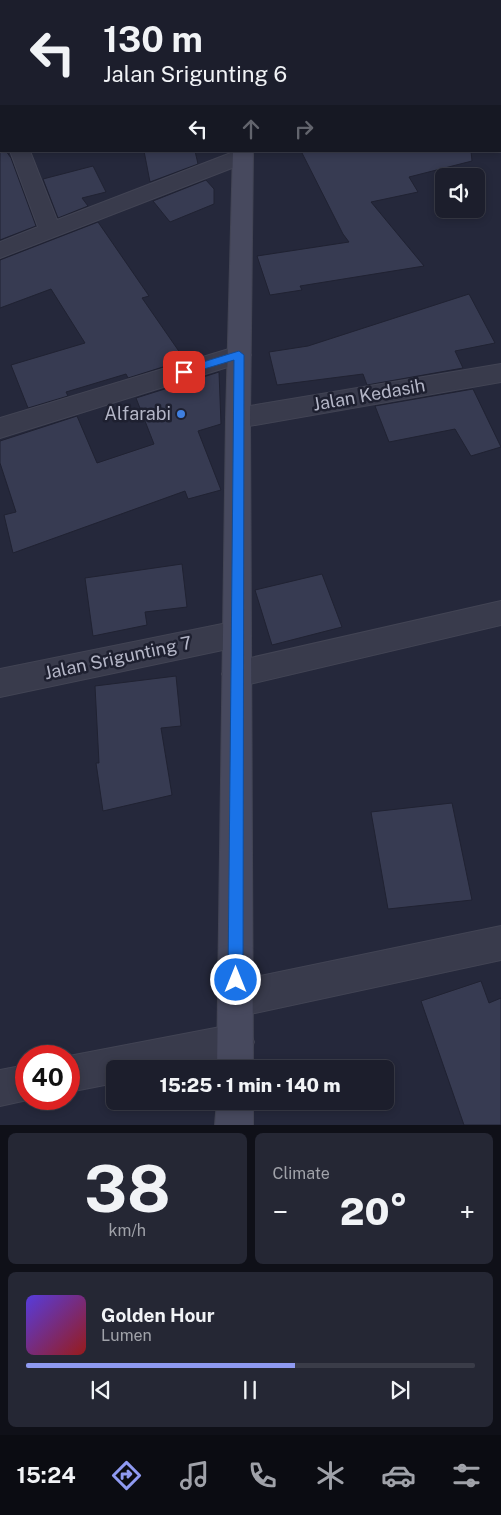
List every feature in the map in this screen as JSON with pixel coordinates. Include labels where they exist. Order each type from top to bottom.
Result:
[{"type":"street","points":[[20,152],[50,231]]},
{"type":"street","points":[[0,250],[243,154],[238,418],[235,1055],[80,1073]]},
{"type":"street","points":[[0,428],[239,355]]},
{"type":"street","name":"Jalan Kedasih","points":[[238,418],[501,373]]},
{"type":"street","points":[[237,674],[501,613]]},
{"type":"street","name":"Jalan Srigunting 7","points":[[0,683],[237,634]]},
{"type":"street","points":[[236,999],[501,943]]},
{"type":"street","points":[[0,1088],[15,1085]]},
{"type":"street","points":[[234,1110],[234,1125]]},
{"type":"building","points":[[0,152],[7,152],[11,158],[36,226],[0,240]]},
{"type":"building","points":[[144,152],[195,152],[198,164],[150,182]]},
{"type":"building","points":[[302,152],[471,152],[472,161],[444,168],[435,168],[435,170],[409,177],[418,192],[371,202],[424,266],[300,286],[302,290],[270,295],[257,256],[349,242],[343,234]]},
{"type":"building","points":[[93,166],[106,192],[82,198],[88,206],[58,218],[43,179]]},
{"type":"building","points":[[206,180],[214,189],[214,204],[170,222],[153,201]]},
{"type":"building","points":[[98,222],[149,296],[142,298],[185,360],[128,378],[126,374],[66,392],[68,396],[28,408],[11,365],[85,343],[51,289],[0,308],[0,260]]},
{"type":"building","points":[[469,294],[495,343],[455,351],[463,368],[367,385],[363,374],[277,385],[269,352],[308,346]]},
{"type":"building","points":[[219,372],[221,424],[198,431],[221,490],[188,499],[185,491],[13,553],[4,515],[16,512],[0,463],[0,441],[77,416],[97,463],[154,444],[136,398]]},
{"type":"building","points":[[473,389],[501,447],[471,456],[455,429],[389,442],[375,406]]},
{"type":"building","points":[[182,564],[187,607],[145,612],[147,625],[93,636],[85,578]]},
{"type":"building","points":[[322,574],[342,627],[272,645],[255,590]]},
{"type":"building","points":[[176,676],[181,726],[161,728],[172,795],[103,811],[96,763],[99,763],[95,686]]},
{"type":"building","points":[[452,803],[472,900],[388,909],[371,812]]},
{"type":"building","points":[[481,981],[489,1003],[501,998],[501,1125],[464,1125],[421,1001]]},
{"type":"place","name":"Alfarabi","points":[[181,414]]},
{"type":"route","points":[[184,372],[239,355],[236,980]]}]
